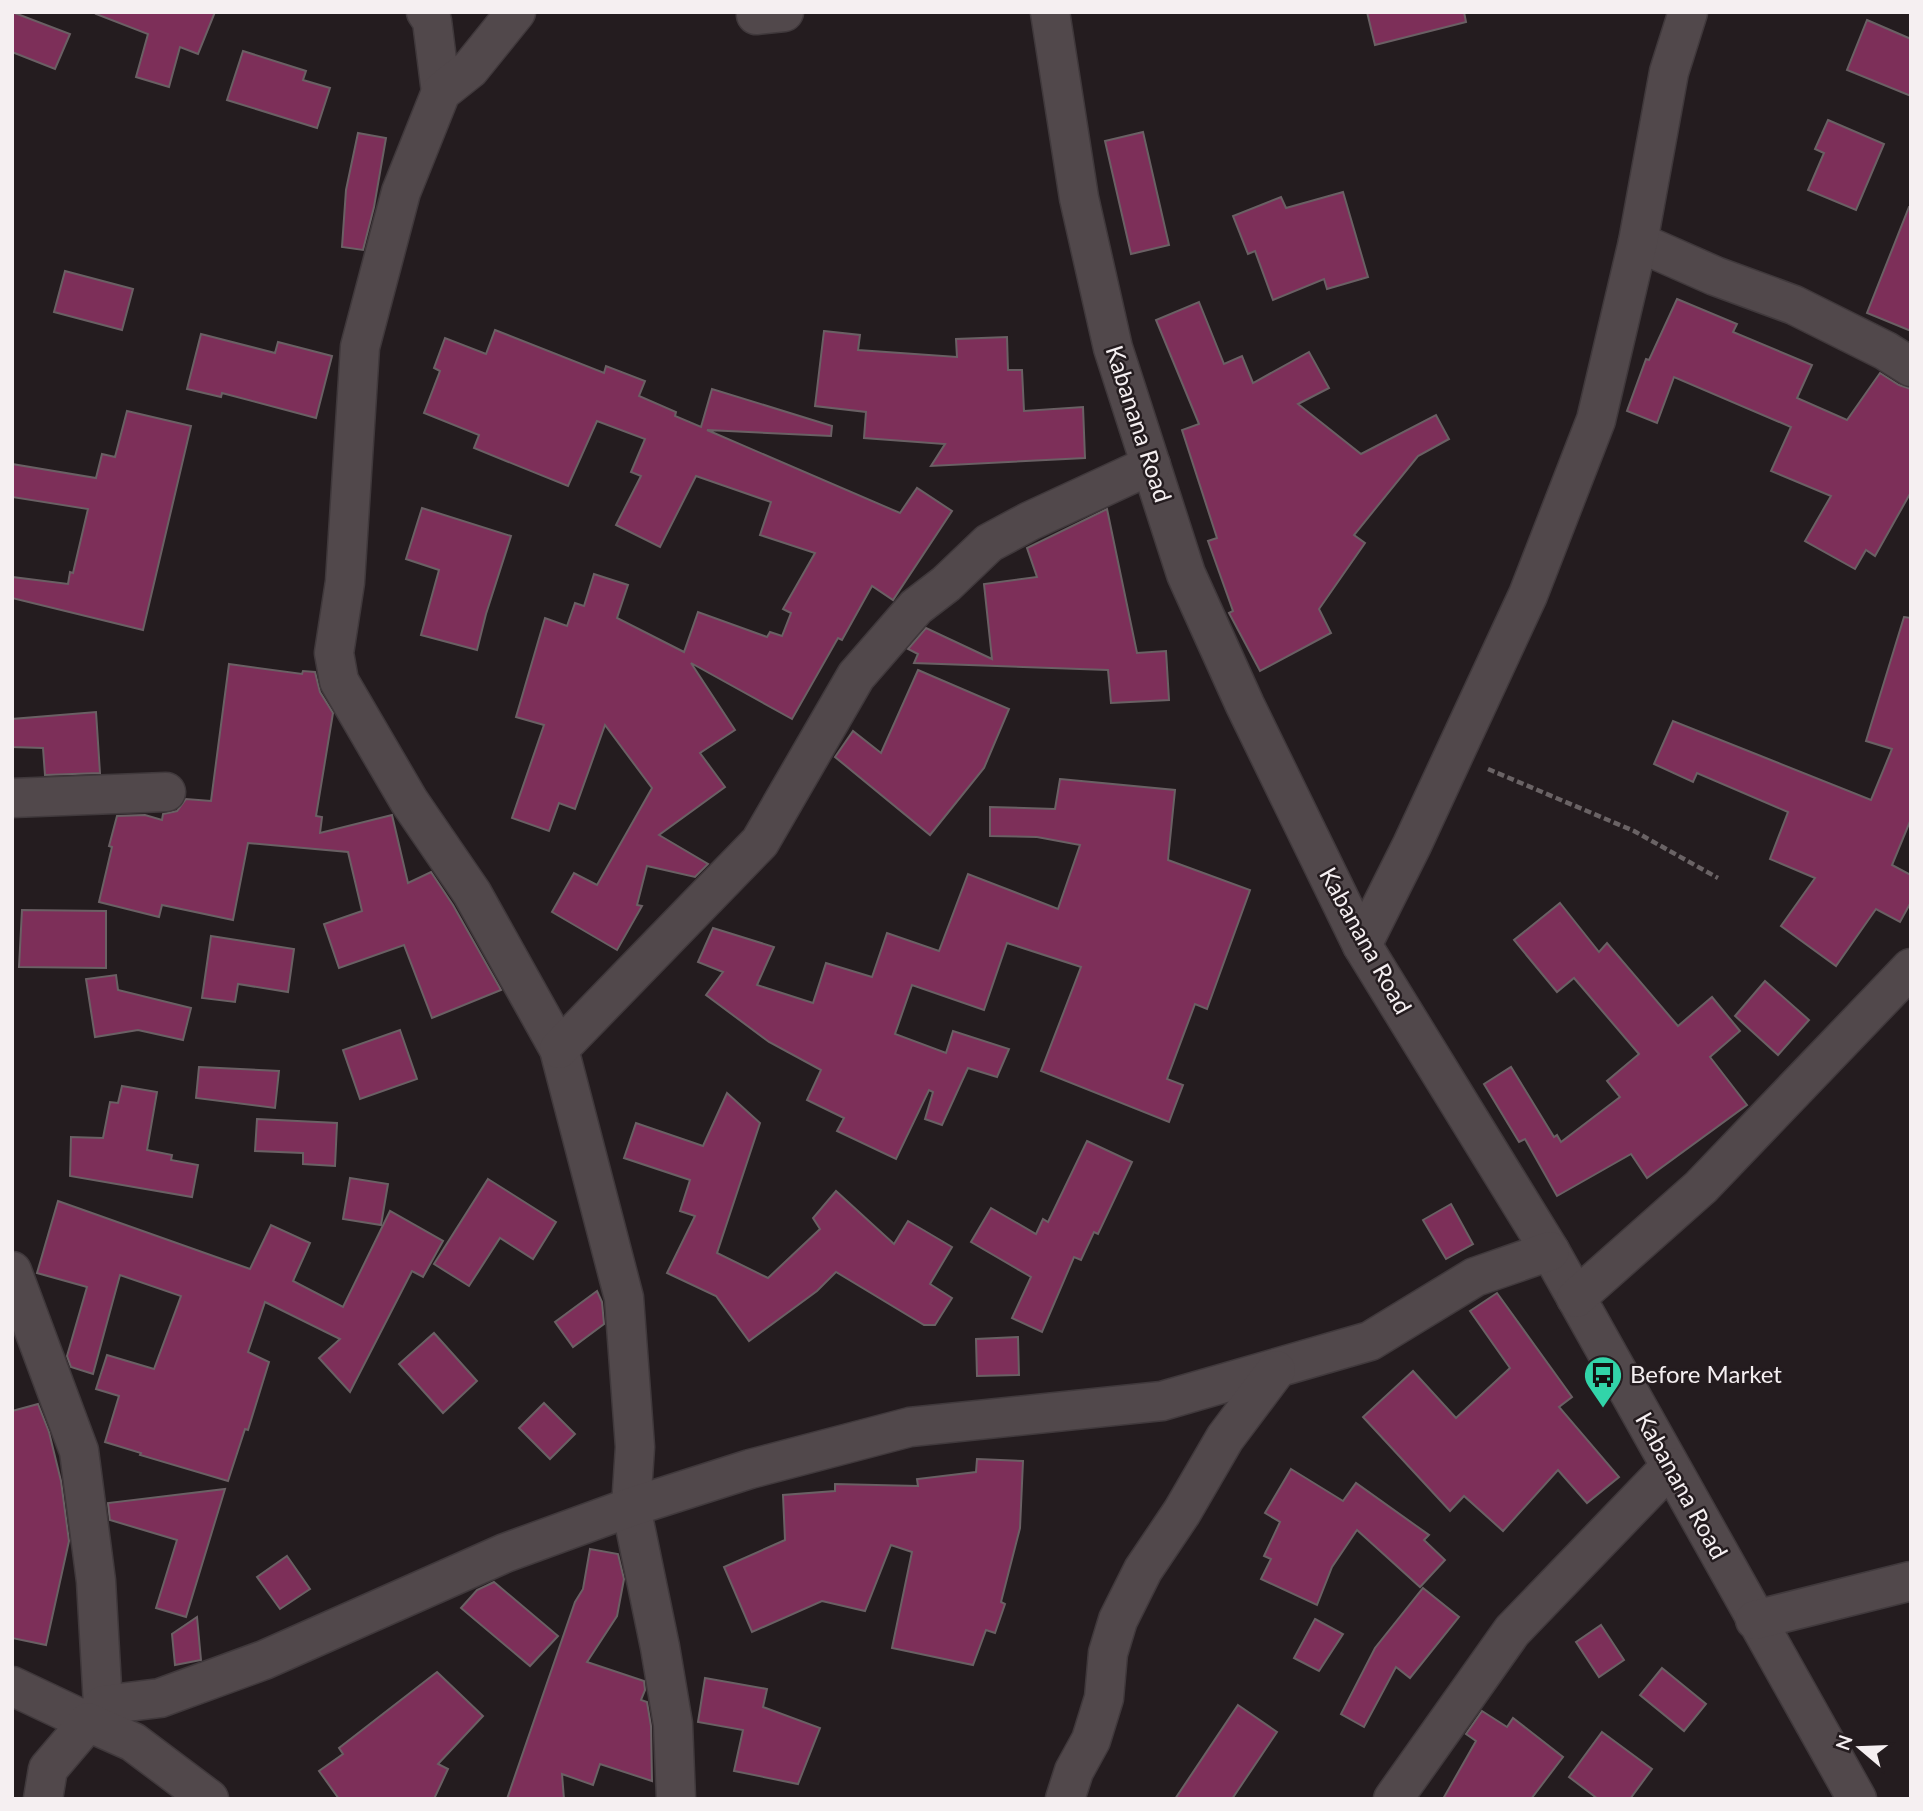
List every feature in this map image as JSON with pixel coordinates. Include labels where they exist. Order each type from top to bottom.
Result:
[{"type":"street","points":[[425,12],[432,21],[441,92],[401,192],[360,347],[345,582],[334,653],[339,681],[409,801],[472,893],[559,1049],[624,1298],[635,1447],[631,1507],[671,1712],[676,1799]]},
{"type":"street","points":[[441,92],[470,69],[516,12]]},
{"type":"street","name":"Kabanana Road","points":[[1049,12],[1085,226],[1113,348],[1186,574],[1245,705],[1362,945],[1550,1251],[1857,1799]]},
{"type":"street","points":[[1362,945],[1528,595],[1596,420],[1638,242],[1669,72],[1688,12]]},
{"type":"street","points":[[1638,242],[1715,276],[1794,305],[1886,351],[1911,367]]},
{"type":"street","points":[[559,1049],[760,842],[856,677],[916,607],[946,584],[989,543],[1151,465]]},
{"type":"street","points":[[12,798],[166,792]]},
{"type":"street","points":[[1576,1298],[1701,1187],[1911,968]]},
{"type":"street","points":[[43,1799],[48,1769],[96,1713],[160,1698],[264,1660],[505,1553],[631,1507],[750,1469],[910,1427],[1162,1401],[1276,1370],[1370,1341],[1475,1277],[1550,1251]]},
{"type":"street","points":[[12,1271],[79,1451],[96,1581],[96,1713]]},
{"type":"street","points":[[1065,1799],[1074,1772],[1091,1740],[1104,1698],[1108,1653],[1118,1620],[1143,1570],[1182,1512],[1224,1438],[1276,1370]]},
{"type":"street","points":[[1393,1799],[1512,1631],[1670,1467]]},
{"type":"street","points":[[1755,1620],[1911,1581]]},
{"type":"street","points":[[12,1686],[96,1713],[209,1799]]},
{"type":"path","points":[[1454,754],[1634,831],[1718,878]]},
{"type":"building","points":[[12,12],[70,34],[55,69],[12,52]]},
{"type":"building","points":[[215,12],[198,54],[180,47],[169,87],[136,77],[148,34],[96,14]]},
{"type":"building","points":[[1367,12],[1464,12],[1466,22],[1375,45]]},
{"type":"building","points":[[1867,20],[1911,39],[1911,96],[1847,70]]},
{"type":"building","points":[[243,51],[306,71],[303,80],[330,88],[317,128],[227,100]]},
{"type":"building","points":[[1828,120],[1884,144],[1856,210],[1808,190],[1824,153],[1815,149]]},
{"type":"building","points":[[1143,132],[1169,245],[1131,254],[1105,141]]},
{"type":"building","points":[[358,133],[386,138],[374,207],[363,250],[342,247],[346,190]]},
{"type":"building","points":[[1343,192],[1368,277],[1327,289],[1324,279],[1273,300],[1255,251],[1248,254],[1233,216],[1281,197],[1286,208]]},
{"type":"building","points":[[1911,207],[1911,331],[1867,313]]},
{"type":"building","points":[[65,271],[133,289],[122,330],[54,312]]},
{"type":"building","points":[[1677,299],[1737,324],[1733,332],[1812,365],[1797,398],[1847,420],[1880,373],[1911,389],[1911,492],[1875,556],[1866,550],[1855,569],[1805,541],[1831,496],[1771,471],[1791,427],[1674,377],[1657,423],[1627,411],[1646,359],[1649,360]]},
{"type":"building","points":[[1199,302],[1224,364],[1242,356],[1253,383],[1309,352],[1329,388],[1298,404],[1361,454],[1436,415],[1449,439],[1418,456],[1354,535],[1365,543],[1319,609],[1331,633],[1260,671],[1229,613],[1233,611],[1208,541],[1217,538],[1182,430],[1199,424],[1156,320]]},
{"type":"building","points":[[495,330],[604,373],[606,366],[645,381],[639,396],[676,412],[675,416],[701,427],[712,389],[832,426],[831,436],[707,430],[900,513],[917,488],[952,511],[893,600],[872,586],[842,640],[838,638],[792,719],[691,663],[735,730],[700,753],[725,787],[659,835],[708,864],[695,877],[647,866],[637,905],[642,906],[617,950],[552,912],[574,873],[597,885],[652,788],[605,725],[575,809],[559,803],[549,831],[512,818],[544,725],[516,717],[545,618],[567,626],[575,603],[584,606],[594,574],[628,585],[617,618],[684,652],[698,612],[767,637],[770,632],[782,636],[791,613],[783,609],[815,553],[760,535],[771,502],[696,476],[660,547],[616,525],[641,476],[631,472],[645,439],[597,421],[568,486],[474,448],[479,435],[424,413],[440,371],[434,368],[445,338],[486,354]]},
{"type":"building","points":[[824,331],[860,335],[858,350],[957,357],[956,339],[1007,337],[1008,370],[1022,370],[1024,411],[1083,407],[1085,458],[931,466],[945,444],[864,438],[866,412],[815,406]]},
{"type":"building","points":[[201,334],[275,353],[278,342],[332,356],[316,418],[222,393],[221,397],[187,389]]},
{"type":"building","points":[[127,411],[191,426],[143,630],[12,598],[12,577],[68,584],[88,509],[12,497],[12,464],[96,478],[102,454],[115,457]]},
{"type":"building","points":[[422,508],[511,536],[477,650],[421,635],[439,570],[406,559]]},
{"type":"building","points":[[1107,509],[1137,653],[1166,651],[1169,700],[1111,703],[1108,670],[914,663],[918,654],[908,649],[926,628],[992,659],[984,584],[1037,577],[1027,548]]},
{"type":"building","points":[[1904,617],[1911,618],[1911,819],[1892,865],[1911,875],[1911,902],[1900,922],[1876,909],[1836,966],[1781,926],[1815,878],[1770,859],[1788,812],[1697,773],[1693,782],[1654,764],[1673,721],[1871,800],[1892,749],[1866,741]]},
{"type":"building","points":[[229,664],[302,674],[303,671],[315,672],[320,692],[333,713],[316,816],[322,817],[320,833],[392,815],[408,883],[431,872],[501,990],[432,1018],[404,945],[339,968],[324,924],[362,911],[348,852],[248,843],[233,920],[162,905],[159,917],[99,902],[117,816],[145,815],[162,820],[163,814],[177,811],[186,799],[211,801]]},
{"type":"building","points":[[918,670],[1009,709],[984,768],[930,835],[835,757],[853,731],[881,753]]},
{"type":"building","points":[[96,712],[100,773],[45,775],[43,748],[12,747],[12,719]]},
{"type":"building","points":[[1060,779],[1175,790],[1168,860],[1250,890],[1207,1009],[1195,1004],[1167,1079],[1183,1085],[1169,1122],[1041,1071],[1081,967],[1007,943],[984,1010],[912,985],[895,1034],[946,1053],[953,1031],[1009,1049],[997,1077],[968,1068],[942,1125],[925,1119],[933,1092],[929,1090],[896,1159],[837,1131],[844,1118],[807,1100],[821,1070],[769,1042],[706,995],[723,972],[698,962],[713,928],[774,947],[757,985],[813,1003],[826,963],[872,977],[887,933],[939,951],[968,874],[1058,909],[1080,845],[1037,837],[990,836],[990,807],[1055,809]]},
{"type":"building","points":[[1560,903],[1599,952],[1607,943],[1678,1026],[1712,997],[1740,1031],[1710,1057],[1747,1105],[1647,1178],[1631,1154],[1557,1196],[1525,1139],[1519,1142],[1484,1084],[1511,1067],[1554,1137],[1557,1135],[1561,1142],[1620,1097],[1607,1081],[1639,1054],[1574,978],[1557,992],[1514,940]]},
{"type":"building","points":[[22,910],[106,911],[106,968],[19,967]]},
{"type":"building","points":[[211,936],[294,949],[288,992],[238,984],[235,1002],[202,998]]},
{"type":"building","points":[[116,975],[118,990],[191,1008],[183,1040],[138,1030],[95,1037],[86,979]]},
{"type":"building","points":[[1765,981],[1809,1020],[1778,1055],[1735,1016]]},
{"type":"building","points":[[400,1030],[417,1079],[360,1099],[343,1050]]},
{"type":"building","points":[[199,1067],[279,1071],[275,1108],[196,1098]]},
{"type":"building","points":[[122,1086],[157,1092],[147,1150],[172,1155],[171,1160],[198,1165],[192,1197],[70,1176],[71,1137],[103,1138],[110,1102],[118,1103]]},
{"type":"building","points":[[727,1093],[760,1123],[717,1253],[768,1278],[820,1229],[813,1218],[836,1191],[894,1244],[908,1221],[952,1247],[930,1284],[952,1298],[935,1325],[924,1325],[836,1272],[817,1291],[749,1341],[716,1296],[667,1273],[695,1216],[680,1211],[690,1180],[624,1158],[636,1123],[703,1146]]},
{"type":"building","points":[[257,1119],[337,1123],[335,1166],[303,1164],[303,1153],[255,1151]]},
{"type":"building","points":[[1087,1141],[1132,1162],[1098,1234],[1094,1232],[1081,1260],[1074,1257],[1042,1332],[1012,1318],[1031,1277],[971,1242],[991,1208],[1036,1234],[1043,1219],[1048,1222]]},
{"type":"building","points":[[350,1178],[388,1184],[381,1225],[343,1219]]},
{"type":"building","points":[[488,1179],[556,1222],[533,1259],[500,1238],[469,1286],[434,1264]]},
{"type":"building","points":[[58,1201],[250,1269],[271,1225],[310,1243],[293,1281],[343,1307],[390,1211],[443,1241],[423,1277],[412,1271],[350,1392],[319,1358],[340,1339],[265,1302],[248,1352],[269,1362],[248,1430],[245,1429],[228,1481],[105,1442],[119,1396],[96,1389],[107,1355],[154,1369],[181,1296],[120,1275],[93,1374],[71,1367],[67,1356],[87,1287],[37,1273]]},
{"type":"building","points":[[1451,1204],[1473,1244],[1446,1259],[1423,1220]]},
{"type":"building","points":[[597,1291],[602,1302],[604,1324],[573,1347],[555,1322]]},
{"type":"building","points":[[1497,1293],[1572,1397],[1559,1407],[1619,1477],[1587,1503],[1558,1470],[1503,1531],[1464,1496],[1450,1511],[1363,1417],[1413,1371],[1456,1418],[1510,1368],[1470,1311]]},
{"type":"building","points":[[434,1333],[477,1381],[443,1413],[399,1364]]},
{"type":"building","points":[[1018,1337],[1019,1375],[977,1376],[976,1339]]},
{"type":"building","points":[[544,1403],[575,1434],[550,1459],[519,1428]]},
{"type":"building","points":[[38,1404],[49,1432],[61,1481],[69,1541],[46,1645],[12,1638],[12,1411]]},
{"type":"building","points":[[977,1459],[1023,1461],[1020,1528],[1001,1602],[1005,1604],[995,1633],[986,1630],[973,1665],[892,1648],[912,1552],[891,1545],[865,1611],[822,1601],[752,1632],[724,1567],[785,1540],[783,1495],[835,1491],[835,1484],[918,1486],[917,1479],[976,1472]]},
{"type":"building","points":[[1291,1469],[1343,1501],[1356,1483],[1429,1535],[1424,1540],[1445,1560],[1420,1587],[1357,1530],[1332,1567],[1317,1605],[1261,1579],[1271,1559],[1264,1556],[1280,1522],[1265,1513]]},
{"type":"building","points":[[225,1489],[186,1617],[156,1608],[177,1540],[110,1520],[108,1503]]},
{"type":"building","points":[[590,1549],[618,1554],[624,1579],[617,1616],[587,1662],[644,1681],[645,1690],[641,1700],[647,1702],[651,1726],[652,1781],[600,1764],[593,1785],[562,1774],[564,1799],[507,1799],[575,1602],[583,1589]]},
{"type":"building","points":[[287,1556],[310,1589],[280,1609],[257,1577]]},
{"type":"building","points":[[494,1582],[558,1636],[530,1666],[461,1608],[477,1590]]},
{"type":"building","points":[[1423,1588],[1459,1617],[1410,1678],[1396,1667],[1364,1727],[1341,1714],[1375,1648]]},
{"type":"building","points":[[197,1617],[201,1660],[175,1665],[172,1634]]},
{"type":"building","points":[[1315,1619],[1343,1634],[1319,1671],[1294,1658]]},
{"type":"building","points":[[1601,1625],[1624,1660],[1599,1677],[1576,1642]]},
{"type":"building","points":[[1662,1668],[1706,1704],[1684,1731],[1640,1695]]},
{"type":"building","points":[[437,1672],[483,1716],[438,1764],[448,1769],[434,1799],[339,1799],[319,1771],[343,1754],[339,1748]]},
{"type":"building","points":[[705,1678],[767,1689],[763,1707],[820,1728],[798,1784],[734,1771],[743,1730],[698,1722]]},
{"type":"building","points":[[1238,1705],[1277,1732],[1232,1799],[1175,1799]]},
{"type":"building","points":[[1482,1711],[1507,1727],[1513,1718],[1563,1757],[1531,1799],[1443,1799],[1476,1741],[1466,1734]]},
{"type":"building","points":[[1602,1732],[1652,1769],[1630,1799],[1598,1799],[1569,1777]]},
{"type":"place","name":"Before Market","points":[[1603,1409]]}]
